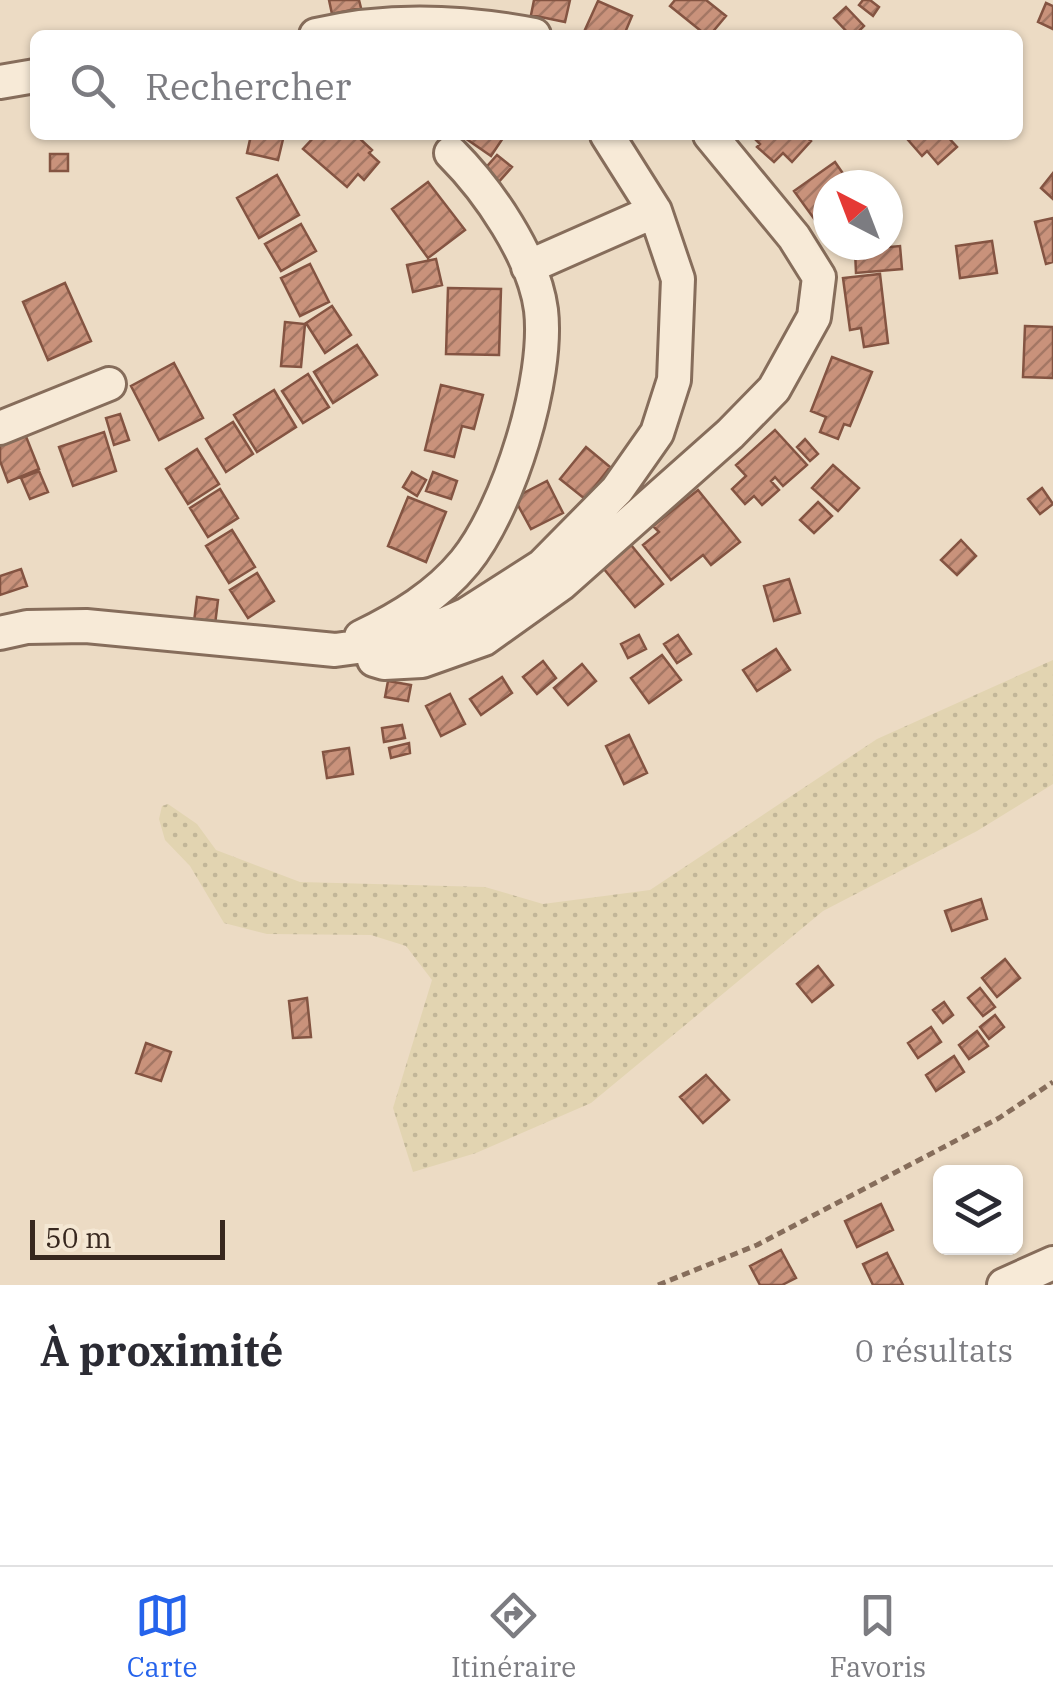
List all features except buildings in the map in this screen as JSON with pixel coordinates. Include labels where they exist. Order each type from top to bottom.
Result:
[{"type":"street","points":[[351,30],[408,22],[508,30]]},
{"type":"street","points":[[0,82],[30,77]]},
{"type":"street","points":[[334,650],[408,640],[467,614],[542,566],[616,490],[658,434],[674,380],[678,279],[655,211],[609,140]]},
{"type":"street","points":[[0,633],[28,627],[86,626],[334,650],[384,663],[422,660],[484,639],[561,584],[730,434],[774,389],[814,317],[819,277],[794,237],[714,140]]},
{"type":"street","points":[[334,650],[410,613],[464,564],[488,528],[516,461],[540,372],[540,309],[528,267],[494,205],[451,154]]},
{"type":"street","points":[[528,267],[655,211]]},
{"type":"street","points":[[0,428],[109,384]]},
{"type":"street","points":[[1004,1285],[1053,1263]]},
{"type":"path","points":[[658,1285],[757,1245],[1000,1118],[1053,1082]]},
{"type":"shaded area","points":[[1053,660],[1053,784],[977,831],[823,911],[591,1103],[476,1153],[413,1172],[393,1108],[432,980],[406,946],[371,935],[267,934],[224,923],[190,866],[165,840],[159,819],[162,806],[168,804],[197,824],[216,850],[300,882],[485,887],[543,904],[650,890],[877,739]]}]
